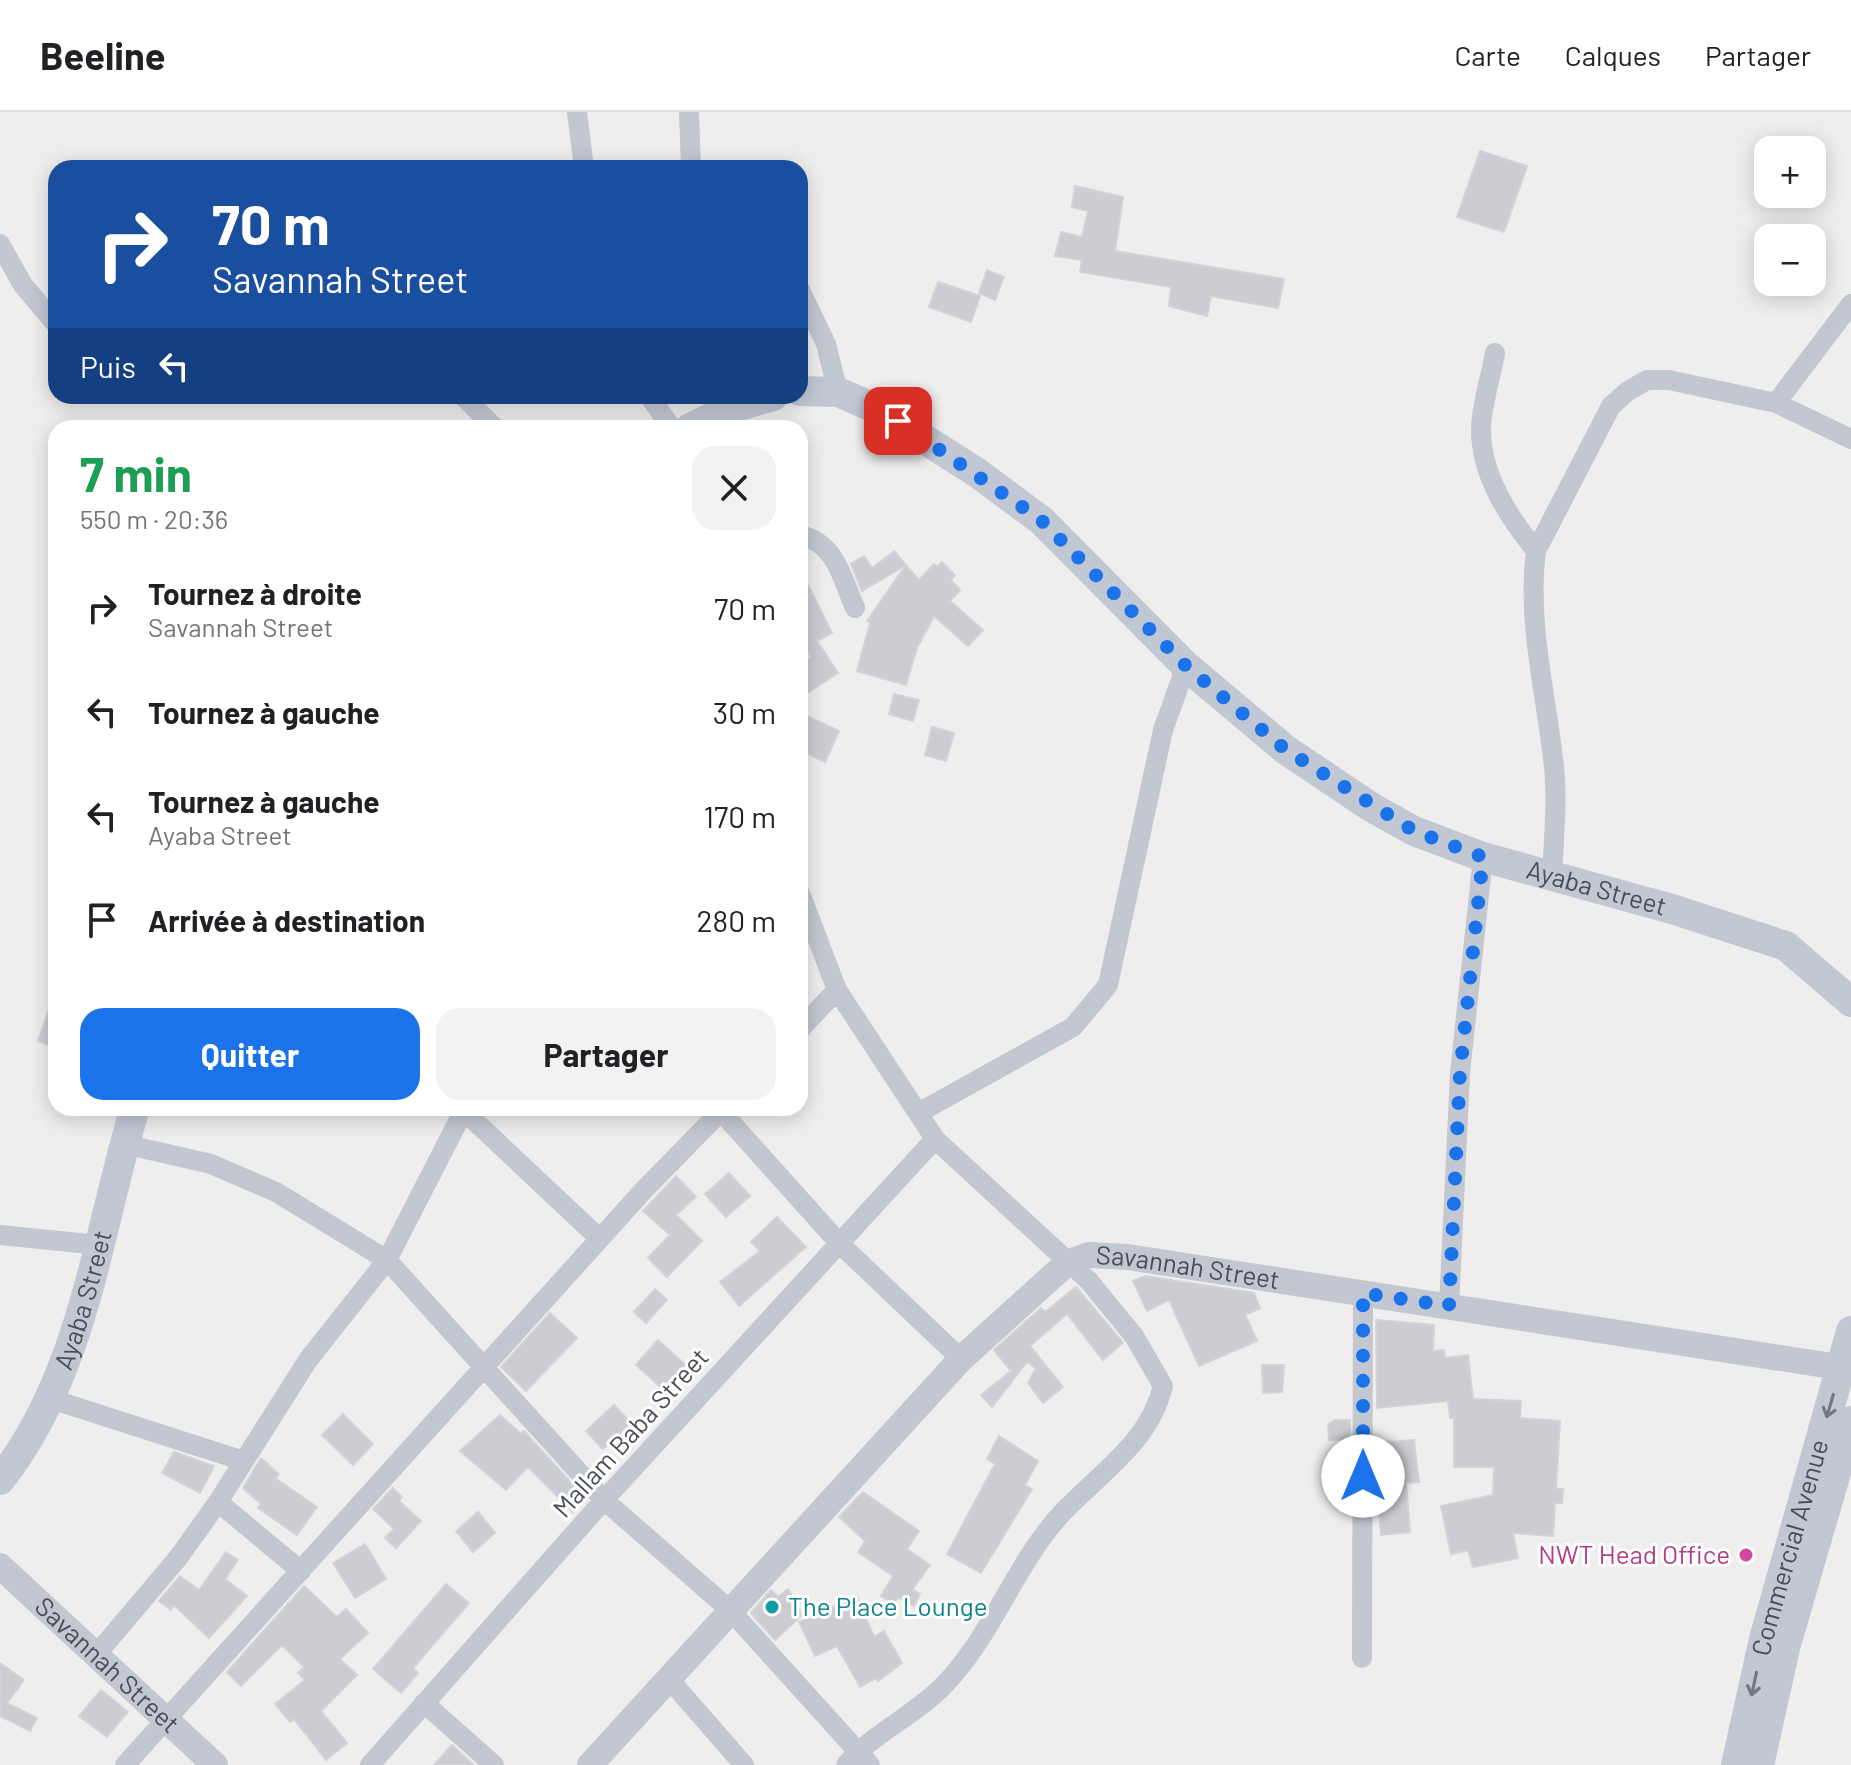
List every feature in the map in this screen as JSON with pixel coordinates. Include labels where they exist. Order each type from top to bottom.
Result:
[{"type":"main road","name":"Ayaba Street","points":[[808,391],[838,392],[920,434],[1041,520],[1186,666],[1286,750],[1371,807],[1414,831],[1483,857],[1552,874],[1786,946],[1811,964],[1851,1002]]},
{"type":"main road","points":[[709,420],[752,404]]},
{"type":"main road","name":"Ayaba Street","points":[[0,1480],[51,1399],[80,1316],[133,1116]]},
{"type":"main road","name":"Commercial Avenue","points":[[1736,1765],[1764,1639],[1846,1368],[1851,1331]]},
{"type":"main road","name":"Commercial Avenue","points":[[1759,1765],[1785,1648],[1851,1421]]},
{"type":"street","points":[[577,112],[583,160]]},
{"type":"street","points":[[689,112],[691,160]]},
{"type":"street","points":[[0,244],[23,285],[48,315]]},
{"type":"street","points":[[1776,403],[1851,304]]},
{"type":"street","points":[[808,307],[826,344],[838,392]]},
{"type":"street","points":[[1495,353],[1481,426],[1484,460],[1511,519],[1536,551]]},
{"type":"street","points":[[1552,874],[1554,761],[1539,665],[1533,572],[1536,551],[1611,406],[1647,380],[1669,380],[1776,403],[1851,439]]},
{"type":"street","points":[[471,404],[487,420]]},
{"type":"street","points":[[660,404],[681,420]]},
{"type":"street","points":[[808,538],[819,541],[831,552],[855,608]]},
{"type":"street","points":[[920,1112],[1073,1027],[1108,985],[1151,800],[1157,756],[1186,666]]},
{"type":"street","points":[[1449,1306],[1460,1073],[1483,857]]},
{"type":"street","points":[[124,1144],[211,1164],[276,1192],[387,1260],[604,1500],[730,1610],[858,1760],[944,1686],[964,1662],[1029,1556],[1061,1514],[1144,1433],[1157,1411],[1163,1386],[1134,1336],[1089,1281],[935,1139],[837,990],[808,914]]},
{"type":"street","points":[[808,1021],[837,990]]},
{"type":"street","points":[[95,1656],[178,1558],[218,1502],[308,1360],[387,1260],[460,1116]]},
{"type":"street","points":[[471,1116],[600,1239]]},
{"type":"street","points":[[125,1765],[714,1116]]},
{"type":"street","points":[[727,1116],[840,1244],[961,1359]]},
{"type":"street","name":"Mallam Baba Street","points":[[370,1765],[604,1500],[935,1139]]},
{"type":"street","points":[[0,1235],[99,1245]]},
{"type":"street","name":"Savannah Street","points":[[590,1765],[961,1359],[1067,1263],[1089,1255],[1128,1257],[1846,1368]]},
{"type":"street","points":[[1362,1658],[1363,1293]]},
{"type":"street","points":[[51,1399],[244,1461]]},
{"type":"street","points":[[218,1502],[301,1571]]},
{"type":"street","name":"Savannah Street","points":[[0,1566],[215,1765]]},
{"type":"street","points":[[669,1679],[744,1765]]},
{"type":"street","points":[[424,1703],[494,1765]]},
{"type":"building","points":[[1480,151],[1527,166],[1504,232],[1457,217]]},
{"type":"building","points":[[1075,186],[1123,197],[1115,251],[1284,279],[1278,308],[1211,296],[1207,316],[1169,306],[1171,287],[1080,272],[1082,260],[1055,256],[1061,232],[1082,237],[1088,211],[1072,207]]},
{"type":"building","points":[[987,270],[1004,277],[995,300],[979,293]]},
{"type":"building","points":[[938,282],[980,296],[971,322],[929,307]]},
{"type":"building","points":[[894,551],[906,565],[862,591],[851,564],[864,556],[872,568]]},
{"type":"building","points":[[942,562],[955,575],[951,580],[960,590],[950,601],[983,630],[968,646],[934,616],[917,648],[906,685],[857,671],[870,623],[867,621],[906,565],[919,580],[934,564],[937,567]]},
{"type":"building","points":[[808,585],[832,633],[817,641],[838,673],[808,693],[808,659],[811,657],[808,651]]},
{"type":"building","points":[[894,694],[919,700],[913,721],[889,714]]},
{"type":"building","points":[[808,717],[839,731],[825,762],[808,754]]},
{"type":"building","points":[[932,727],[954,733],[946,761],[925,755]]},
{"type":"building","points":[[48,1012],[48,1045],[38,1041]]},
{"type":"building","points":[[729,1173],[750,1196],[726,1217],[705,1194]]},
{"type":"building","points":[[676,1176],[696,1197],[676,1215],[702,1241],[667,1277],[648,1258],[670,1235],[643,1211]]},
{"type":"building","points":[[777,1217],[806,1247],[739,1306],[720,1282],[760,1251],[751,1242]]},
{"type":"building","points":[[1145,1276],[1254,1293],[1260,1309],[1245,1314],[1257,1341],[1199,1366],[1169,1300],[1147,1311],[1133,1281]]},
{"type":"building","points":[[1076,1287],[1123,1343],[1103,1360],[1067,1314],[1030,1346],[1063,1387],[1043,1403],[1028,1383],[1036,1368],[1027,1362],[992,1407],[981,1395],[1011,1371],[994,1350],[1041,1308],[1045,1312]]},
{"type":"building","points":[[655,1289],[667,1300],[646,1323],[634,1312]]},
{"type":"building","points":[[550,1313],[577,1338],[526,1391],[501,1367]]},
{"type":"building","points":[[1376,1320],[1434,1325],[1433,1351],[1444,1350],[1445,1358],[1468,1355],[1473,1399],[1521,1401],[1520,1418],[1560,1421],[1556,1489],[1563,1489],[1562,1503],[1555,1503],[1553,1536],[1513,1533],[1518,1558],[1473,1567],[1468,1550],[1451,1554],[1441,1506],[1493,1495],[1494,1467],[1454,1467],[1454,1418],[1450,1418],[1448,1401],[1377,1408]]},
{"type":"building","points":[[658,1340],[687,1366],[665,1391],[636,1365]]},
{"type":"building","points":[[1262,1365],[1284,1365],[1282,1392],[1263,1393]]},
{"type":"building","points":[[614,1405],[631,1423],[603,1449],[586,1431]]},
{"type":"building","points":[[343,1414],[373,1444],[353,1465],[322,1435]]},
{"type":"building","points":[[500,1415],[521,1434],[524,1431],[586,1499],[573,1512],[528,1467],[506,1490],[460,1451]]},
{"type":"building","points":[[1335,1420],[1350,1420],[1350,1439],[1329,1440],[1328,1424]]},
{"type":"building","points":[[999,1436],[1038,1461],[1025,1485],[1032,1489],[981,1573],[947,1554],[995,1464],[987,1459]]},
{"type":"building","points":[[1414,1440],[1419,1482],[1406,1483],[1410,1532],[1381,1535],[1377,1488],[1391,1486],[1387,1442]]},
{"type":"building","points":[[174,1452],[214,1466],[200,1493],[162,1473]]},
{"type":"building","points":[[261,1458],[279,1474],[275,1478],[317,1507],[297,1535],[258,1508],[261,1504],[243,1488]]},
{"type":"building","points":[[393,1488],[402,1497],[399,1501],[421,1521],[396,1548],[385,1538],[394,1529],[373,1509]]},
{"type":"building","points":[[863,1492],[919,1531],[907,1549],[930,1565],[912,1590],[920,1594],[914,1606],[898,1597],[894,1604],[881,1596],[893,1576],[858,1552],[865,1541],[839,1517]]},
{"type":"building","points":[[478,1512],[495,1533],[473,1552],[456,1531]]},
{"type":"building","points":[[365,1544],[386,1579],[355,1598],[333,1563]]},
{"type":"building","points":[[226,1552],[238,1560],[225,1579],[247,1596],[209,1638],[174,1605],[171,1610],[159,1601],[180,1576],[199,1590]]},
{"type":"building","points":[[446,1584],[469,1603],[413,1668],[418,1673],[401,1693],[373,1669]]},
{"type":"building","points":[[304,1586],[337,1617],[346,1609],[368,1633],[340,1659],[357,1675],[321,1711],[347,1743],[326,1760],[294,1719],[290,1722],[275,1704],[305,1680],[298,1673],[304,1667],[282,1645],[241,1686],[227,1672]]},
{"type":"building","name":"The Place Lounge","points":[[788,1589],[802,1615],[775,1640],[751,1613],[771,1590],[778,1597]]},
{"type":"building","points":[[857,1596],[874,1637],[884,1631],[902,1663],[878,1681],[876,1678],[860,1687],[837,1646],[815,1656],[799,1622]]},
{"type":"building","points":[[0,1663],[24,1680],[7,1703],[37,1718],[30,1731],[0,1716]]},
{"type":"building","points":[[101,1690],[128,1712],[107,1737],[79,1716]]},
{"type":"building","points":[[452,1745],[474,1765],[434,1765]]},
{"type":"place","name":"NWT Head Office","points":[[1746,1555]]},
{"type":"place","name":"The Place Lounge","points":[[772,1607]]},
{"type":"route","points":[[898,421],[976,472],[1041,520],[1186,666],[1286,750],[1371,807],[1414,831],[1483,857],[1473,927],[1460,1073],[1449,1306],[1363,1293],[1363,1476]]}]
